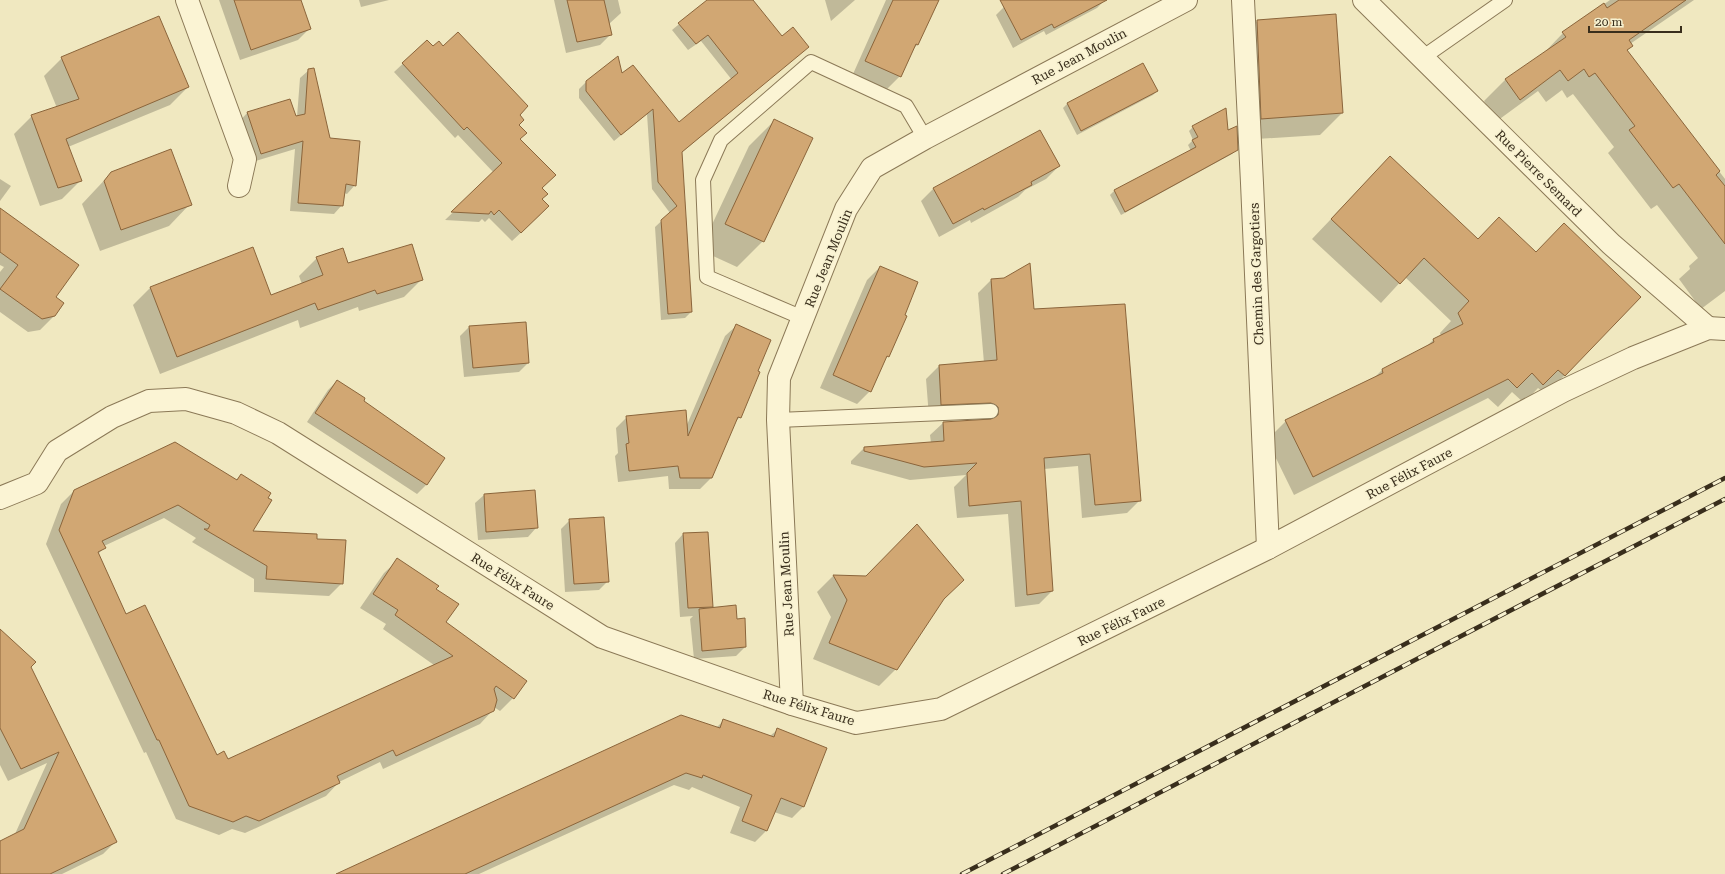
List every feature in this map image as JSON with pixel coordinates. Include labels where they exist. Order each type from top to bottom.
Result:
[{"type":"street","points":[[187,0],[245,159],[239,186]]},
{"type":"street","name":"Rue Jean Moulin","points":[[792,704],[778,420],[779,378],[846,208],[872,168],[925,138],[1186,0]]},
{"type":"street","name":"Chemin des Gargotiers","points":[[1243,0],[1268,548]]},
{"type":"street","name":"Rue Pierre Semard","points":[[1364,0],[1611,244],[1716,329]]},
{"type":"street","name":"Rue Félix Faure","points":[[0,498],[37,483],[57,450],[112,416],[149,401],[186,399],[236,413],[278,433],[602,637],[792,704],[856,723],[941,709],[1268,548],[1563,391],[1633,358],[1716,329]]},
{"type":"lane","points":[[1422,58],[1505,0]]},
{"type":"lane","points":[[803,318],[707,277],[703,180],[721,140],[811,62],[906,106],[925,138]]},
{"type":"lane","points":[[778,420],[991,411]]},
{"type":"building","points":[[234,0],[301,0],[311,29],[251,50]]},
{"type":"building","points":[[567,0],[604,0],[612,35],[577,42]]},
{"type":"building","points":[[707,0],[753,0],[782,36],[793,27],[809,47],[682,152],[692,312],[668,314],[661,220],[677,206],[658,182],[653,109],[621,135],[586,91],[586,81],[618,56],[622,73],[633,65],[679,122],[738,73],[708,35],[696,44],[678,23]]},
{"type":"building","points":[[893,0],[939,0],[901,77],[865,61]]},
{"type":"building","points":[[1000,0],[1107,0],[1054,28],[1052,24],[1021,40]]},
{"type":"building","points":[[1619,0],[1686,0],[1629,40],[1633,46],[1627,50],[1720,171],[1716,175],[1725,186],[1725,244],[1679,184],[1673,188],[1629,130],[1635,126],[1595,73],[1589,77],[1584,69],[1568,81],[1560,70],[1520,100],[1505,79],[1566,37],[1562,32],[1604,3],[1607,8]]},
{"type":"building","points":[[1336,14],[1343,113],[1261,119],[1257,20]]},
{"type":"building","points":[[159,16],[189,87],[66,139],[82,181],[58,188],[31,115],[79,99],[61,57]]},
{"type":"building","points":[[458,32],[528,106],[520,115],[524,120],[519,125],[527,133],[520,139],[556,175],[542,188],[548,194],[542,199],[549,206],[521,233],[499,210],[494,215],[491,211],[489,214],[451,212],[502,163],[467,127],[464,130],[402,63],[427,40],[433,46],[439,41],[443,46]]},
{"type":"building","points":[[1143,63],[1158,91],[1081,131],[1067,103]]},
{"type":"building","points":[[314,68],[330,138],[360,141],[356,186],[346,184],[343,206],[298,203],[303,141],[261,154],[247,112],[290,99],[296,116],[305,114],[308,69]]},
{"type":"building","points":[[1226,108],[1228,130],[1237,126],[1238,150],[1125,212],[1114,190],[1196,147],[1192,140],[1198,137],[1192,126]]},
{"type":"building","points":[[774,119],[813,138],[764,242],[725,224]]},
{"type":"building","points":[[1040,130],[1060,166],[1031,182],[1032,185],[953,224],[933,188]]},
{"type":"building","points":[[171,149],[192,205],[121,230],[104,181],[111,172]]},
{"type":"building","points":[[1390,156],[1478,239],[1499,217],[1536,252],[1564,223],[1641,297],[1565,376],[1558,370],[1543,385],[1532,373],[1517,388],[1508,379],[1313,477],[1285,420],[1383,373],[1382,369],[1434,342],[1433,339],[1463,324],[1458,313],[1469,301],[1424,258],[1400,284],[1331,219]]},
{"type":"building","points":[[0,208],[79,265],[56,297],[64,303],[55,316],[42,319],[0,289],[18,265],[0,252]]},
{"type":"building","points":[[412,244],[423,280],[377,294],[375,290],[318,310],[315,303],[177,357],[150,287],[253,247],[271,295],[323,275],[316,257],[343,248],[348,263]]},
{"type":"building","points":[[1030,263],[1034,309],[1125,304],[1141,501],[1095,505],[1090,454],[1044,458],[1053,591],[1027,595],[1021,501],[969,506],[967,473],[977,463],[924,467],[864,451],[864,447],[944,441],[943,422],[991,419],[998,415],[998,407],[991,403],[941,405],[939,365],[997,360],[991,279],[1004,278]]},
{"type":"building","points":[[880,266],[918,282],[905,315],[907,316],[889,357],[887,356],[871,392],[833,375]]},
{"type":"building","points":[[526,322],[529,363],[473,368],[469,326]]},
{"type":"building","points":[[736,324],[771,340],[758,371],[760,372],[741,418],[738,417],[712,478],[680,478],[678,466],[629,471],[626,444],[629,443],[626,416],[686,410],[688,436]]},
{"type":"building","points":[[337,380],[365,398],[364,401],[445,458],[427,485],[315,413]]},
{"type":"building","points":[[175,442],[237,480],[241,474],[271,493],[268,498],[272,500],[253,531],[317,534],[317,539],[346,540],[343,584],[266,579],[267,566],[204,529],[208,529],[210,525],[178,505],[102,541],[106,548],[98,552],[126,614],[145,605],[217,755],[224,751],[228,759],[453,656],[395,615],[398,610],[373,594],[397,558],[439,586],[436,589],[459,604],[446,622],[527,681],[514,699],[496,686],[494,689],[497,700],[494,711],[396,756],[393,750],[337,776],[340,783],[259,821],[246,816],[233,822],[189,806],[59,530],[74,490]]},
{"type":"building","points":[[535,490],[538,528],[486,532],[484,494]]},
{"type":"building","points":[[604,517],[609,582],[574,584],[569,519]]},
{"type":"building","points":[[917,524],[964,580],[944,599],[897,670],[829,643],[847,600],[833,575],[866,576]]},
{"type":"building","points":[[708,532],[713,607],[688,608],[683,533]]},
{"type":"building","points":[[736,605],[737,619],[745,618],[746,647],[702,651],[699,609]]},
{"type":"building","points":[[0,629],[36,662],[31,667],[117,842],[50,874],[0,874],[0,841],[24,829],[59,752],[21,769],[0,728]]},
{"type":"building","points":[[681,715],[720,728],[723,719],[774,737],[777,728],[827,748],[804,807],[781,798],[767,831],[742,821],[752,795],[703,775],[702,778],[686,773],[465,874],[336,874]]},
{"type":"railway","points":[[962,874],[1725,478]]},
{"type":"railway","points":[[1003,874],[1725,499]]}]
